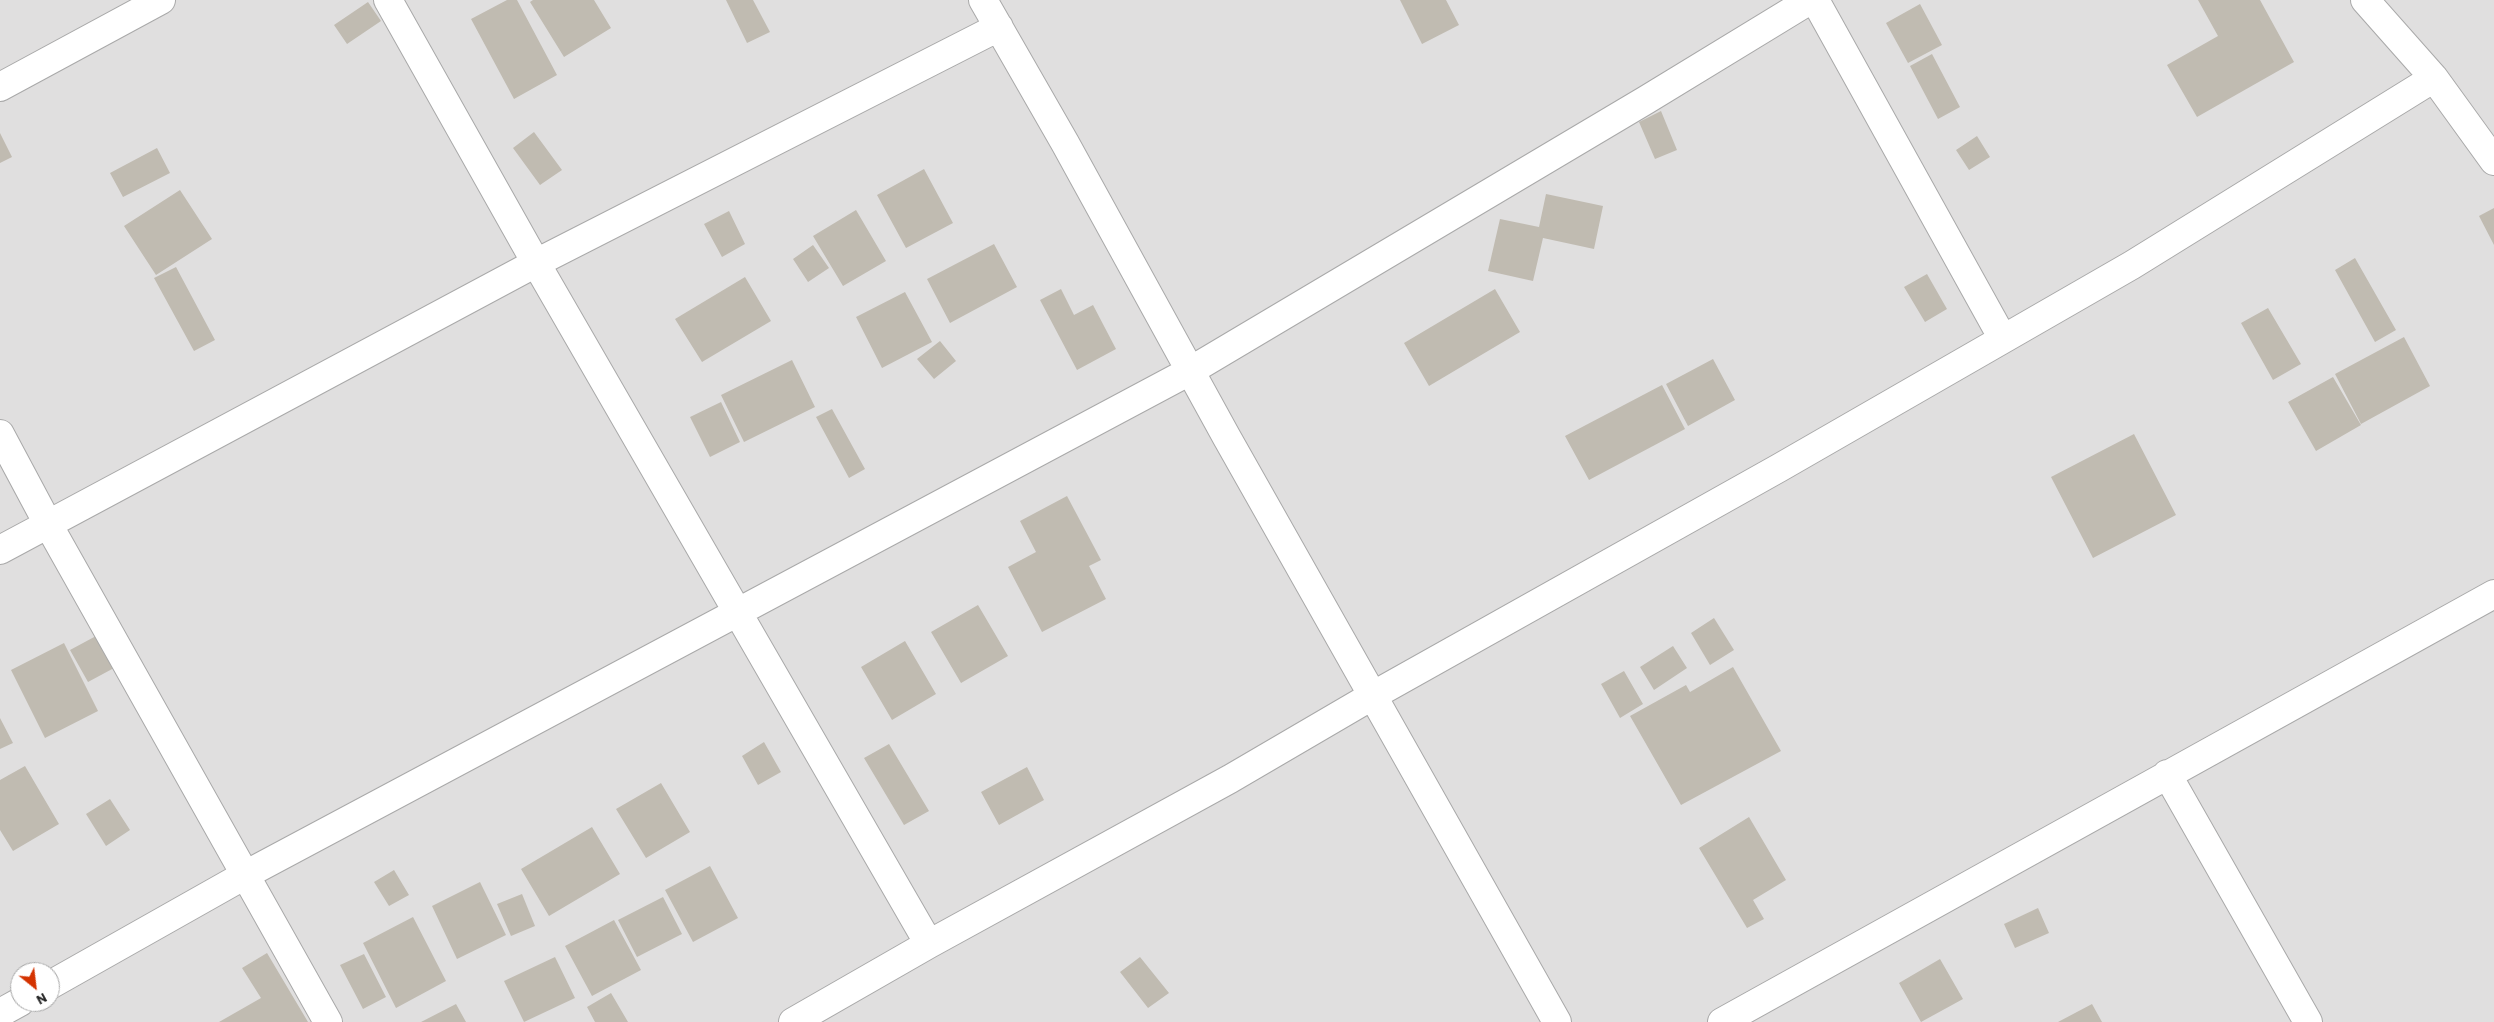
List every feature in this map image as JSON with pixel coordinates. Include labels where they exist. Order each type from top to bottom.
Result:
[{"type":"street","points":[[0,87],[161,0]]},
{"type":"street","points":[[388,0],[536,263],[929,944]]},
{"type":"street","points":[[983,0],[1065,143],[1372,696],[1557,1022]]},
{"type":"street","points":[[60,979],[245,875],[1190,371],[1646,100],[1810,0]]},
{"type":"street","points":[[1815,0],[2003,338]]},
{"type":"street","points":[[2365,0],[2434,78],[2494,161]]},
{"type":"street","points":[[0,550],[536,263],[999,27]]},
{"type":"street","points":[[808,1018],[929,944],[1230,779],[1372,696],[1779,468],[2132,265],[2434,78]]},
{"type":"street","points":[[0,434],[48,524],[328,1022]]},
{"type":"street","points":[[1722,1022],[2494,594]]},
{"type":"street","points":[[2167,774],[2308,1022]]},
{"type":"shaded area","points":[[0,0],[2494,0],[2494,1022],[0,1022]]},
{"type":"building","points":[[507,0],[517,0],[557,75],[514,99],[471,19]]},
{"type":"building","points":[[533,0],[594,0],[611,28],[564,57],[530,2]]},
{"type":"building","points":[[726,0],[753,0],[770,32],[747,43]]},
{"type":"building","points":[[1400,0],[1446,0],[1459,25],[1422,44]]},
{"type":"building","points":[[2198,0],[2260,0],[2294,62],[2197,117],[2167,65],[2218,36]]},
{"type":"building","points":[[368,2],[381,21],[347,44],[334,25]]},
{"type":"building","points":[[1920,4],[1942,45],[1908,63],[1886,23]]},
{"type":"building","points":[[1932,54],[1960,107],[1938,119],[1910,66]]},
{"type":"building","points":[[1661,111],[1677,150],[1655,159],[1639,122]]},
{"type":"building","points":[[534,132],[562,170],[540,185],[513,148]]},
{"type":"building","points":[[0,133],[12,157],[0,163]]},
{"type":"building","points":[[1977,136],[1990,157],[1969,170],[1956,150]]},
{"type":"building","points":[[157,148],[170,173],[123,197],[110,173]]},
{"type":"building","points":[[924,169],[953,223],[906,248],[877,195]]},
{"type":"building","points":[[180,190],[212,239],[156,275],[124,226]]},
{"type":"building","points":[[1546,194],[1603,206],[1594,249],[1543,238],[1533,281],[1488,271],[1500,219],[1539,227]]},
{"type":"building","points":[[2494,208],[2494,245],[2479,216]]},
{"type":"building","points":[[856,210],[886,261],[843,286],[813,236]]},
{"type":"building","points":[[729,211],[745,244],[722,257],[704,224]]},
{"type":"building","points":[[994,244],[1017,287],[950,323],[927,279]]},
{"type":"building","points":[[813,245],[829,268],[808,282],[793,259]]},
{"type":"building","points":[[2355,258],[2396,330],[2375,342],[2335,270]]},
{"type":"building","points":[[176,267],[215,340],[194,351],[154,278]]},
{"type":"building","points":[[1927,274],[1947,309],[1925,322],[1904,287]]},
{"type":"building","points":[[745,277],[771,321],[702,362],[675,319]]},
{"type":"building","points":[[1061,289],[1074,315],[1093,305],[1116,349],[1077,370],[1040,300]]},
{"type":"building","points":[[1495,289],[1520,332],[1429,386],[1404,343]]},
{"type":"building","points":[[905,292],[932,342],[882,368],[856,317]]},
{"type":"building","points":[[2268,308],[2301,364],[2273,380],[2241,323]]},
{"type":"building","points":[[2404,337],[2430,386],[2361,424],[2335,374]]},
{"type":"building","points":[[940,341],[956,361],[934,379],[917,359]]},
{"type":"building","points":[[1713,359],[1735,400],[1688,426],[1666,384]]},
{"type":"building","points":[[792,360],[815,407],[744,442],[721,395]]},
{"type":"building","points":[[2333,377],[2361,425],[2316,451],[2288,402]]},
{"type":"building","points":[[1662,385],[1685,429],[1589,480],[1565,436]]},
{"type":"building","points":[[721,402],[740,442],[710,457],[690,417]]},
{"type":"building","points":[[832,409],[865,469],[849,478],[816,417]]},
{"type":"building","points":[[2134,434],[2176,515],[2093,558],[2051,477]]},
{"type":"building","points":[[1067,496],[1101,560],[1089,566],[1106,599],[1042,632],[1008,567],[1036,552],[1020,521]]},
{"type":"building","points":[[978,605],[1008,656],[961,683],[931,632]]},
{"type":"building","points":[[1714,618],[1734,650],[1710,665],[1691,633]]},
{"type":"building","points":[[96,636],[114,668],[88,682],[70,650]]},
{"type":"building","points":[[905,641],[936,694],[892,720],[861,667]]},
{"type":"building","points":[[64,643],[98,711],[45,738],[11,670]]},
{"type":"building","points":[[1673,646],[1687,668],[1654,690],[1640,667]]},
{"type":"building","points":[[1733,667],[1781,751],[1681,805],[1630,716],[1686,685],[1690,692]]},
{"type":"building","points":[[1624,671],[1643,704],[1620,718],[1601,684]]},
{"type":"building","points":[[0,718],[13,743],[0,749]]},
{"type":"building","points":[[764,742],[781,772],[758,785],[742,756]]},
{"type":"building","points":[[889,744],[929,811],[904,825],[864,758]]},
{"type":"building","points":[[25,766],[59,824],[13,851],[0,830],[0,780]]},
{"type":"building","points":[[1027,767],[1044,800],[999,825],[981,792]]},
{"type":"building","points":[[661,783],[690,832],[646,858],[616,809]]},
{"type":"building","points":[[110,799],[130,830],[106,846],[86,814]]},
{"type":"building","points":[[1749,817],[1786,880],[1753,900],[1764,919],[1747,928],[1699,848]]},
{"type":"building","points":[[592,827],[620,874],[549,916],[521,869]]},
{"type":"building","points":[[710,866],[738,918],[693,942],[665,890]]},
{"type":"building","points":[[394,870],[409,895],[389,906],[374,882]]},
{"type":"building","points":[[480,882],[506,935],[457,959],[432,906]]},
{"type":"building","points":[[522,894],[535,926],[511,936],[497,904]]},
{"type":"building","points":[[663,897],[682,934],[637,957],[618,920]]},
{"type":"building","points":[[2038,908],[2049,933],[2015,948],[2004,924]]},
{"type":"building","points":[[413,917],[446,981],[396,1008],[363,943]]},
{"type":"building","points":[[614,920],[641,970],[592,996],[565,946]]},
{"type":"building","points":[[267,953],[308,1022],[219,1022],[261,998],[242,968]]},
{"type":"building","points":[[364,954],[386,997],[363,1009],[340,965]]},
{"type":"building","points":[[555,957],[575,998],[524,1022],[504,981]]},
{"type":"building","points":[[1140,957],[1169,993],[1148,1008],[1120,972]]},
{"type":"building","points":[[1940,959],[1963,999],[1921,1022],[1899,983]]},
{"type":"building","points":[[611,993],[628,1022],[595,1022],[587,1007]]},
{"type":"building","points":[[456,1004],[466,1022],[421,1022]]},
{"type":"building","points":[[2092,1004],[2102,1022],[2058,1022]]}]
